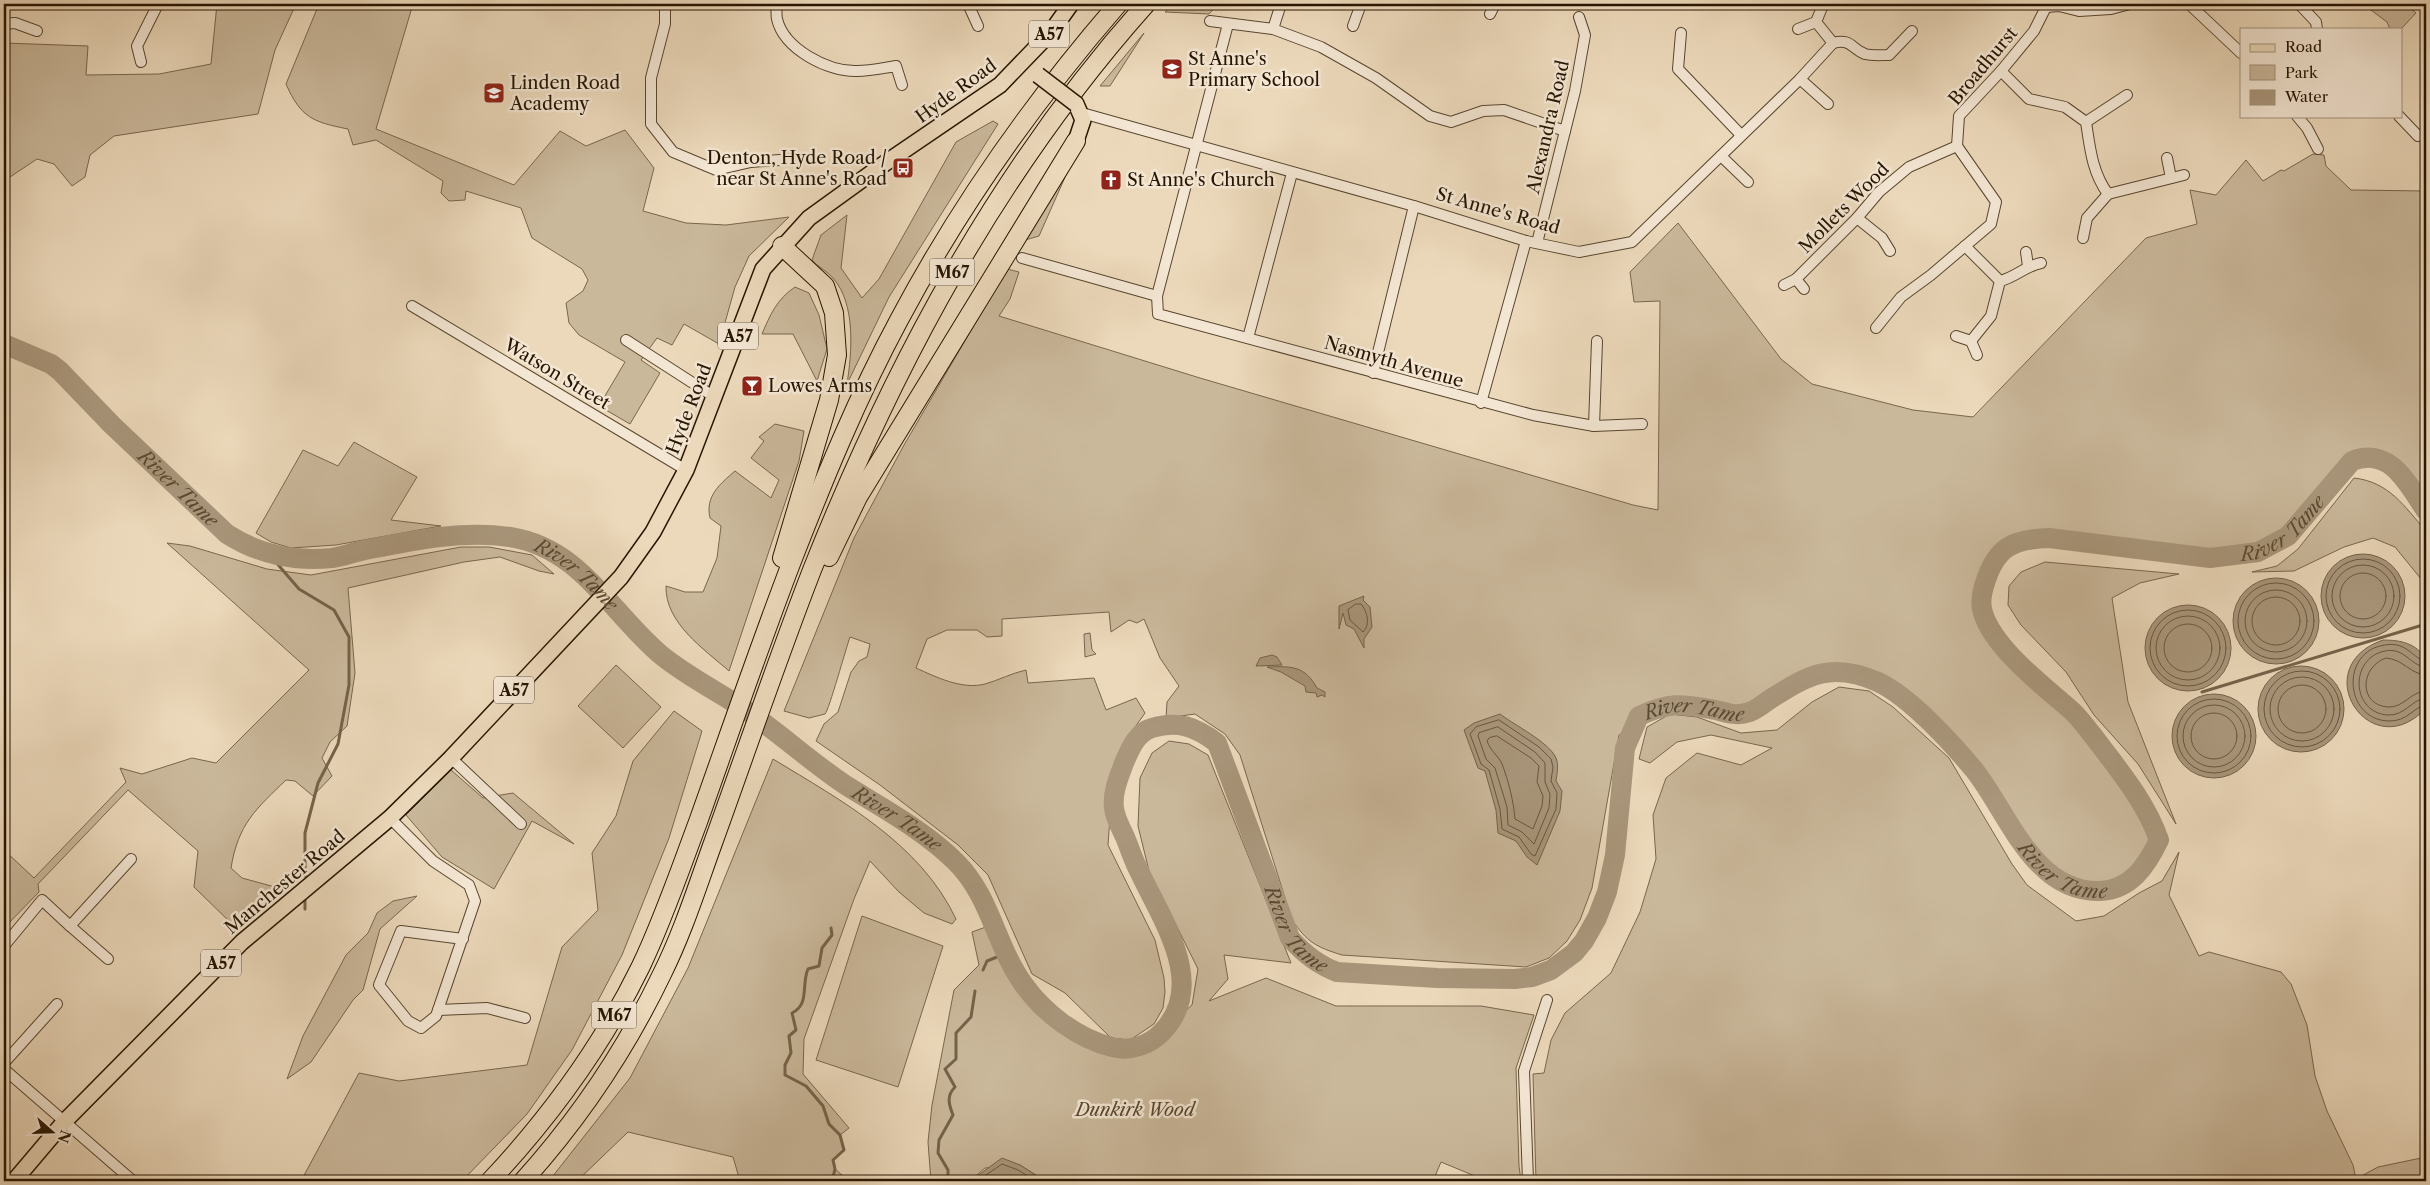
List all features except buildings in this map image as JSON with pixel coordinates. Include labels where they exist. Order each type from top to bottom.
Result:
[{"type":"highway","name":"M67","points":[[786,563],[863,392],[899,320],[952,228],[1009,142],[1078,50],[1118,4]]},
{"type":"highway","name":"M67","points":[[524,1181],[569,1125],[611,1065],[641,1016],[663,972],[684,923],[720,824],[884,402],[929,313],[976,232],[1048,125],[1101,54],[1146,4]]},
{"type":"highway","name":"M67","points":[[816,574],[858,497],[1076,141]]},
{"type":"highway","name":"M67","points":[[490,1181],[533,1135],[567,1090],[604,1034],[644,960],[665,910],[696,825],[786,563],[829,400],[837,355],[834,313],[825,286],[782,246]]},
{"type":"main road","name":"Hyde Road","points":[[583,615],[621,576],[652,532],[686,470],[763,269],[809,218],[881,166],[1000,85],[1051,32],[1071,4]]},
{"type":"main road","name":"St Anne's Road","points":[[1024,62],[1038,76],[1079,108]]},
{"type":"main road","points":[[1076,141],[1082,127],[1079,108]]},
{"type":"main road","name":"Manchester Road","points":[[14,1181],[64,1122],[242,942],[390,818],[451,758],[583,615]]},
{"type":"street","points":[[141,62],[137,46],[158,4]]},
{"type":"street","points":[[665,4],[665,24],[651,78],[652,124],[673,152],[716,170],[752,162],[794,159]]},
{"type":"street","points":[[776,4],[777,20],[784,34],[792,44],[818,64],[855,71],[896,66],[902,84]]},
{"type":"street","points":[[968,4],[978,26]]},
{"type":"street","points":[[1273,29],[1281,4]]},
{"type":"street","points":[[1353,26],[1361,4]]},
{"type":"street","points":[[1490,14],[1495,4]]},
{"type":"street","points":[[2044,5],[2097,11],[2130,4]]},
{"type":"street","points":[[2190,4],[2240,52]]},
{"type":"street","points":[[2299,4],[2316,22],[2317,28]]},
{"type":"street","points":[[1798,29],[1816,22],[1823,5]]},
{"type":"street","name":"Broadhurst","points":[[1957,146],[1959,116],[2001,71],[2034,31],[2044,5]]},
{"type":"street","name":"Alexandra Road","points":[[1537,243],[1576,91],[1585,35],[1579,17]]},
{"type":"street","points":[[1210,21],[1273,29],[1321,47],[1376,78],[1430,116],[1451,122],[1484,111],[1504,110],[1565,130]]},
{"type":"street","points":[[1816,22],[1833,43],[1841,40],[1854,46],[1863,54],[1876,56],[1889,55],[1912,31]]},
{"type":"street","points":[[4,24],[15,23],[37,31]]},
{"type":"street","points":[[1022,258],[1157,296],[1198,145],[1228,24]]},
{"type":"street","points":[[1680,33],[1678,70],[1741,135]]},
{"type":"street","name":"St Anne's Road","points":[[1079,108],[1292,173],[1414,206],[1526,240],[1579,252],[1610,248],[1632,242],[1800,78],[1833,43]]},
{"type":"street","points":[[2001,71],[2029,99],[2065,107],[2086,122],[2091,158],[2098,180],[2108,194]]},
{"type":"street","points":[[1800,78],[1828,104]]},
{"type":"street","points":[[2086,122],[2127,95]]},
{"type":"street","points":[[2299,118],[2307,128],[2318,149]]},
{"type":"street","points":[[2401,118],[2418,136],[2426,134]]},
{"type":"street","points":[[1876,328],[1901,297],[1990,224],[1996,202],[1957,146]]},
{"type":"street","name":"Mollets Wood","points":[[1804,289],[1796,279],[1857,218],[1879,192],[1909,167],[1957,146]]},
{"type":"street","points":[[1721,156],[1748,182]]},
{"type":"street","points":[[2167,158],[2171,178]]},
{"type":"street","points":[[1248,338],[1292,173]]},
{"type":"street","points":[[2084,238],[2087,218],[2108,194],[2184,176]]},
{"type":"street","points":[[1373,373],[1414,206]]},
{"type":"street","points":[[2077,212],[2087,218]]},
{"type":"street","points":[[1857,218],[1882,232],[1890,251]]},
{"type":"street","points":[[1481,403],[1526,240]]},
{"type":"street","points":[[1965,246],[2000,280]]},
{"type":"street","points":[[2026,252],[2028,266]]},
{"type":"street","points":[[2000,280],[2015,277],[2028,266],[2041,264]]},
{"type":"street","points":[[1784,285],[1796,279]]},
{"type":"street","points":[[1971,341],[1991,316],[2000,280]]},
{"type":"street","name":"Nasmyth Avenue","points":[[1157,296],[1158,314],[1481,403],[1594,426],[1642,424]]},
{"type":"street","name":"Watson Street","points":[[412,306],[686,470]]},
{"type":"street","points":[[1956,336],[1971,341],[1977,354]]},
{"type":"street","points":[[626,340],[713,396]]},
{"type":"street","points":[[1594,426],[1597,341]]},
{"type":"street","points":[[451,758],[520,824]]},
{"type":"street","points":[[390,818],[433,861],[469,885],[475,901],[463,938],[436,1016],[421,1028],[408,1021],[379,985],[402,931],[463,938]]},
{"type":"street","points":[[70,926],[132,860]]},
{"type":"street","points":[[4,946],[42,900],[108,959]]},
{"type":"street","points":[[1528,1181],[1524,1071],[1547,1000]]},
{"type":"street","points":[[4,1063],[57,1004]]},
{"type":"street","points":[[438,1010],[487,1008],[525,1018]]},
{"type":"street","points":[[4,1069],[133,1181]]},
{"type":"green space","points":[[217,4],[296,4],[275,50],[258,114],[114,136],[90,155],[85,177],[72,186],[54,164],[37,159],[4,181],[4,43],[88,46],[86,75],[159,74],[211,64]]},
{"type":"green space","points":[[319,4],[413,4],[376,129],[514,185],[560,131],[586,146],[625,130],[654,168],[643,211],[686,223],[726,225],[789,217],[749,256],[735,287],[719,344],[684,324],[672,345],[657,338],[641,360],[660,373],[630,424],[599,406],[625,362],[579,335],[569,323],[566,303],[583,291],[588,280],[582,269],[532,238],[521,208],[466,191],[465,200],[449,201],[441,193],[443,181],[376,140],[353,145],[348,129],[317,121],[297,104],[286,84]]},
{"type":"green space","points":[[1173,4],[1218,4],[1209,14],[1165,12]]},
{"type":"green space","points":[[2363,4],[2405,4],[2416,13],[2402,28],[2390,28],[2387,22]]},
{"type":"green space","points":[[1144,33],[1110,86],[1100,86]]},
{"type":"green space","points":[[993,121],[998,124],[889,297],[847,384],[851,343],[849,315],[846,301],[833,278],[812,260],[821,235],[847,215],[841,268],[862,298],[879,279],[956,142]]},
{"type":"green space","points":[[2313,154],[2324,155],[2326,166],[2351,190],[2426,191],[2426,511],[2405,479],[2396,470],[2387,463],[2377,459],[2365,458],[2352,461],[2288,536],[2258,552],[2210,558],[2049,538],[2025,540],[2008,547],[2001,553],[1989,571],[1982,594],[1982,609],[1989,627],[2009,654],[2081,720],[2131,786],[2147,812],[2159,840],[2137,874],[2121,886],[2111,890],[2100,891],[2077,888],[2058,879],[2041,865],[2026,848],[1975,771],[1943,734],[1917,709],[1878,682],[1847,672],[1834,672],[1808,678],[1747,713],[1733,714],[1694,707],[1669,706],[1639,716],[1635,726],[1619,735],[1592,888],[1580,920],[1567,941],[1549,958],[1526,967],[1342,955],[1313,943],[1302,934],[1292,920],[1240,755],[1225,734],[1195,714],[1166,718],[1167,702],[1179,686],[1160,658],[1144,619],[1137,623],[1129,620],[1111,632],[1109,612],[1002,619],[1002,636],[987,637],[977,630],[947,630],[927,639],[916,668],[949,682],[967,685],[985,684],[1026,670],[1028,683],[1094,678],[1106,710],[1136,698],[1145,713],[1126,740],[1113,776],[1108,845],[1155,940],[1164,978],[1165,992],[1163,1008],[1154,1024],[1130,1040],[1111,1038],[1065,993],[1032,974],[988,875],[958,845],[880,785],[816,741],[824,724],[838,712],[851,672],[859,661],[867,657],[870,644],[850,637],[825,714],[809,718],[784,711],[854,538],[904,445],[1007,269],[1019,272],[1010,299],[999,316],[1200,378],[1633,505],[1658,510],[1660,301],[1634,302],[1630,272],[1678,223],[1781,359],[1812,384],[1913,410],[1973,417],[2146,238],[2197,224],[2190,190],[2216,195],[2246,160],[2263,181]]},
{"type":"green space","points":[[1070,166],[1039,236],[1025,240]]},
{"type":"green space","points":[[795,287],[809,293],[819,315],[827,349],[817,381],[793,334],[762,334],[779,302]]},
{"type":"green space","points":[[775,424],[804,431],[799,461],[729,671],[698,644],[679,623],[667,599],[666,586],[685,592],[703,592],[717,558],[721,526],[710,518],[710,503],[715,491],[735,471],[771,498],[779,480],[751,458],[764,441],[759,437]]},
{"type":"green space","points":[[354,442],[417,477],[391,520],[441,526],[336,545],[291,548],[271,542],[256,533],[303,450],[338,466]]},
{"type":"green space","points":[[2354,478],[2377,484],[2386,490],[2403,504],[2426,531],[2426,585],[2395,547],[2373,538],[2344,547],[2294,571],[2252,572],[2277,566],[2298,549]]},
{"type":"green space","points":[[167,543],[190,546],[267,569],[311,575],[461,547],[489,547],[532,555],[554,574],[539,571],[500,557],[464,562],[348,588],[355,673],[347,726],[330,742],[322,758],[332,776],[313,796],[295,781],[286,780],[250,818],[238,840],[231,868],[242,878],[275,887],[234,926],[194,887],[198,851],[128,790],[38,884],[39,892],[4,928],[4,850],[34,878],[126,782],[120,768],[142,774],[192,758],[216,763],[309,670]]},
{"type":"green space","points":[[2045,562],[2179,574],[2140,583],[2112,598],[2128,702],[2176,824],[2138,764],[2094,715],[2066,672],[2021,625],[2008,605],[2009,586],[2021,572]]},
{"type":"green space","points":[[1090,633],[1092,650],[1096,654],[1085,657],[1084,634]]},
{"type":"green space","points":[[616,665],[661,707],[623,748],[578,706]]},
{"type":"green space","points":[[1839,687],[1869,691],[1893,707],[1949,758],[2012,864],[2027,885],[2076,921],[2104,916],[2139,893],[2162,881],[2179,852],[2169,895],[2199,956],[2209,952],[2281,972],[2291,984],[2307,1025],[2315,1076],[2327,1111],[2353,1165],[2356,1179],[2378,1167],[2426,1157],[2426,1181],[1536,1181],[1533,1074],[1544,1073],[1551,1040],[1565,1013],[1611,973],[1640,912],[1656,859],[1653,815],[1666,778],[1697,753],[1741,765],[1772,748],[1711,735],[1677,742],[1650,763],[1639,759],[1647,727],[1670,714],[1697,717],[1741,733],[1777,730],[1812,702]]},
{"type":"green space","points":[[674,711],[702,731],[669,838],[622,955],[572,1050],[527,1114],[462,1181],[301,1181],[359,1073],[399,1081],[527,1065],[562,947],[598,910],[592,853],[616,816],[633,761]]},
{"type":"green space","name":"Dunkirk Wood","points":[[1169,741],[1189,744],[1208,755],[1291,963],[1224,955],[1228,979],[1209,1001],[1266,978],[1336,1006],[1481,1006],[1534,1015],[1516,1068],[1521,1181],[1487,1181],[1441,1162],[1433,1181],[1045,1181],[1020,1165],[985,1168],[970,1181],[931,1181],[928,1142],[932,1105],[954,990],[979,965],[972,932],[994,924],[1015,971],[1033,997],[1060,1021],[1093,1041],[1116,1049],[1147,1044],[1192,1005],[1198,969],[1149,871],[1138,826],[1140,778],[1152,753]]},
{"type":"green space","points":[[773,759],[852,808],[900,846],[922,868],[941,892],[956,919],[952,924],[924,913],[899,892],[870,861],[854,899],[804,1039],[803,1074],[849,1128],[840,1135],[844,1150],[833,1160],[835,1169],[849,1181],[740,1181],[733,1157],[628,1132],[577,1181],[549,1181],[630,1078],[688,968]]},
{"type":"green space","points":[[451,770],[483,798],[513,793],[574,844],[532,821],[494,889],[442,857],[406,815]]},
{"type":"green space","points":[[417,896],[380,929],[363,990],[353,1000],[311,1062],[287,1079],[303,1036],[346,955],[368,933],[377,913],[393,901]]},
{"type":"green space","points":[[862,916],[943,946],[898,1087],[816,1060]]},
{"type":"water","points":[[2363,554],[2379,557],[2393,566],[2402,580],[2405,596],[2402,612],[2393,626],[2379,635],[2363,638],[2347,635],[2333,626],[2324,612],[2321,596],[2324,580],[2333,566],[2347,557]]},
{"type":"water","points":[[2276,578],[2292,581],[2300,585],[2312,597],[2316,605],[2319,621],[2316,637],[2312,645],[2300,657],[2292,661],[2276,664],[2260,661],[2252,657],[2240,645],[2236,637],[2233,621],[2236,605],[2240,597],[2252,585],[2260,581]]},
{"type":"water","points":[[1364,596],[1363,600],[1370,607],[1372,627],[1364,639],[1364,648],[1354,629],[1346,625],[1343,613],[1339,629],[1339,606]]},
{"type":"water","points":[[2188,605],[2204,608],[2212,612],[2224,624],[2228,632],[2231,648],[2228,664],[2224,672],[2212,684],[2204,688],[2188,691],[2172,688],[2164,684],[2152,672],[2148,664],[2145,648],[2148,632],[2152,624],[2164,612],[2172,608]]},
{"type":"water","points":[[2383,640],[2396,641],[2413,646],[2426,660],[2426,706],[2420,714],[2406,723],[2388,727],[2372,723],[2359,713],[2350,699],[2347,683],[2351,666],[2362,651]]},
{"type":"water","points":[[1272,655],[1277,657],[1282,665],[1256,666],[1260,658]]},
{"type":"water","points":[[2301,666],[2317,669],[2325,673],[2337,685],[2341,693],[2344,709],[2341,725],[2337,733],[2325,745],[2317,749],[2301,752],[2285,749],[2277,745],[2265,733],[2261,725],[2258,709],[2261,693],[2265,685],[2277,673],[2285,669]]},
{"type":"water","points":[[1267,667],[1291,667],[1302,671],[1308,675],[1317,688],[1325,692],[1325,697],[1322,695],[1317,697],[1316,693],[1306,692],[1305,686],[1281,672]]},
{"type":"water","points":[[2214,694],[2230,697],[2244,706],[2253,720],[2256,736],[2253,752],[2244,766],[2230,775],[2214,778],[2198,775],[2184,766],[2175,752],[2172,736],[2175,720],[2184,706],[2198,697]]},
{"type":"water","points":[[1500,714],[1546,746],[1557,761],[1556,781],[1562,791],[1560,811],[1537,865],[1527,857],[1516,841],[1498,833],[1496,810],[1485,771],[1478,768],[1464,730],[1474,723]]},
{"type":"water","points":[[1002,1158],[1020,1165],[1045,1181],[970,1181]]},
{"type":"waterway","name":"River Tame","points":[[4,344],[51,364],[60,371],[112,425],[227,534],[251,547],[277,555],[318,559],[332,558],[422,539],[458,535],[493,535],[510,537],[535,544],[557,554],[593,584],[643,638],[671,663],[747,711],[834,777],[904,821],[944,851],[968,876],[986,906],[1014,970],[1041,1005],[1063,1024],[1087,1038],[1112,1047],[1125,1049],[1145,1044],[1157,1037],[1175,1014],[1181,994],[1181,973],[1169,932],[1136,864],[1114,808],[1115,790],[1124,763],[1138,737],[1147,730],[1170,725],[1186,726],[1202,733],[1217,743],[1290,938],[1312,958],[1337,972],[1437,978],[1515,979],[1532,977],[1551,970],[1574,953],[1584,941],[1597,918],[1607,892],[1615,855],[1625,748],[1639,716],[1660,708],[1677,705],[1743,714],[1755,710],[1783,691],[1808,678],[1833,672],[1847,672],[1878,682],[1917,709],[1943,734],[1975,771],[2025,848],[2040,865],[2057,879],[2077,888],[2100,891],[2111,890],[2121,886],[2137,874],[2159,840],[2139,799],[2078,717],[2009,654],[1989,627],[1982,609],[1982,594],[1989,571],[2001,553],[2008,547],[2025,540],[2049,538],[2210,558],[2258,552],[2288,536],[2352,461],[2365,458],[2377,459],[2387,463],[2396,470],[2405,479],[2426,511]]},
{"type":"waterway","points":[[268,553],[299,589],[334,610],[349,637],[349,685],[338,744],[318,783],[305,833],[305,876]]},
{"type":"waterway","points":[[2202,692],[2426,624]]},
{"type":"waterway","points":[[305,899],[305,909]]},
{"type":"waterway","points":[[831,928],[832,935],[822,948],[819,966],[808,969],[801,1005],[792,1013],[796,1030],[789,1036],[791,1053],[785,1065],[785,1075],[806,1086],[823,1106],[829,1124],[840,1135],[844,1150],[833,1160],[835,1169],[832,1181]]},
{"type":"waterway","points":[[983,970],[987,961],[1007,953]]},
{"type":"waterway","points":[[948,1181],[948,1170],[938,1153],[939,1140],[953,1115],[949,1097],[955,1087],[945,1069],[956,1059],[956,1033],[971,1017],[975,991]]},
{"type":"place","name":"St Anne's Primary School","points":[[1172,69]]},
{"type":"place","name":"Linden Road Academy","points":[[494,93]]},
{"type":"place","name":"Denton, Hyde Road / near St Anne's Road","points":[[903,168]]},
{"type":"place","name":"St Anne's Church","points":[[1111,180]]},
{"type":"place","name":"Lowes Arms","points":[[752,386]]}]
